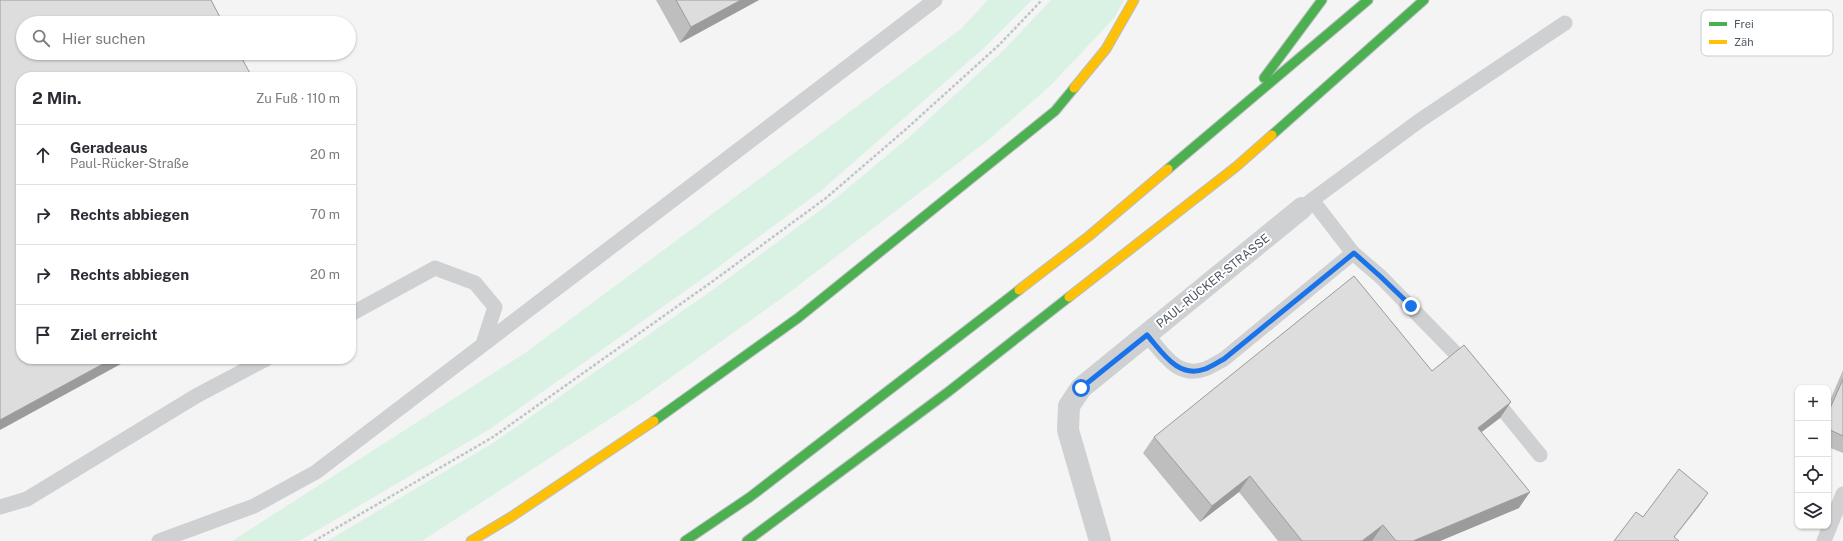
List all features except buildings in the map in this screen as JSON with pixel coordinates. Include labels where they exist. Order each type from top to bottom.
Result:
[{"type":"highway","points":[[471,541],[511,517],[656,420],[798,318],[1055,111],[1106,49],[1134,0]]},
{"type":"highway","points":[[1241,109],[1322,0]]},
{"type":"highway","points":[[1340,25],[1357,0]]},
{"type":"highway","points":[[685,541],[750,497],[1089,236],[1241,109],[1368,0]]},
{"type":"highway","points":[[747,541],[948,392],[1238,166],[1424,0]]},
{"type":"street","name":"PAUL-RÜCKER-STRASSE","points":[[1100,541],[1068,430],[1069,406],[1081,388],[1307,204]]},
{"type":"lane","points":[[159,541],[254,506],[316,472],[935,0]]},
{"type":"lane","points":[[1540,455],[1479,379],[1411,306],[1354,253],[1307,204],[1419,121],[1564,22]]},
{"type":"lane","points":[[1147,335],[1175,367],[1189,372],[1204,369],[1224,359],[1354,253]]},
{"type":"lane","points":[[356,311],[436,268],[475,283],[495,307],[483,344]]},
{"type":"lane","points":[[0,507],[27,499],[196,396],[257,364]]},
{"type":"lane","points":[[1824,541],[1843,494]]},
{"type":"path","points":[[314,541],[493,437],[820,203],[905,130],[999,45],[1042,0]]},
{"type":"green space","points":[[988,0],[1032,0],[985,47],[822,190],[709,274],[490,429],[299,541],[232,541],[525,353],[961,29]]},
{"type":"green space","points":[[1051,0],[1124,0],[1115,17],[1050,86],[987,141],[786,295],[642,398],[422,541],[327,541],[493,443],[714,289],[830,203],[908,138],[1004,50]]},
{"type":"traffic: fast","points":[[1264,78],[1322,0]]},
{"type":"traffic: fast","points":[[1168,169],[1368,0]]},
{"type":"traffic: fast","points":[[1272,135],[1424,0]]},
{"type":"traffic: fast","points":[[654,421],[798,318],[1055,111],[1074,88]]},
{"type":"traffic: fast","points":[[685,541],[750,497],[1019,290]]},
{"type":"traffic: fast","points":[[747,541],[948,392],[1069,297]]},
{"type":"traffic: slow","points":[[1074,88],[1106,49],[1134,0]]},
{"type":"traffic: slow","points":[[1069,297],[1237,166],[1272,135]]},
{"type":"traffic: slow","points":[[1019,290],[1089,236],[1168,169]]},
{"type":"traffic: slow","points":[[471,541],[511,517],[654,421]]},
{"type":"route","points":[[1081,388],[1147,335],[1175,367],[1189,372],[1204,369],[1224,359],[1354,253],[1411,306]]}]
